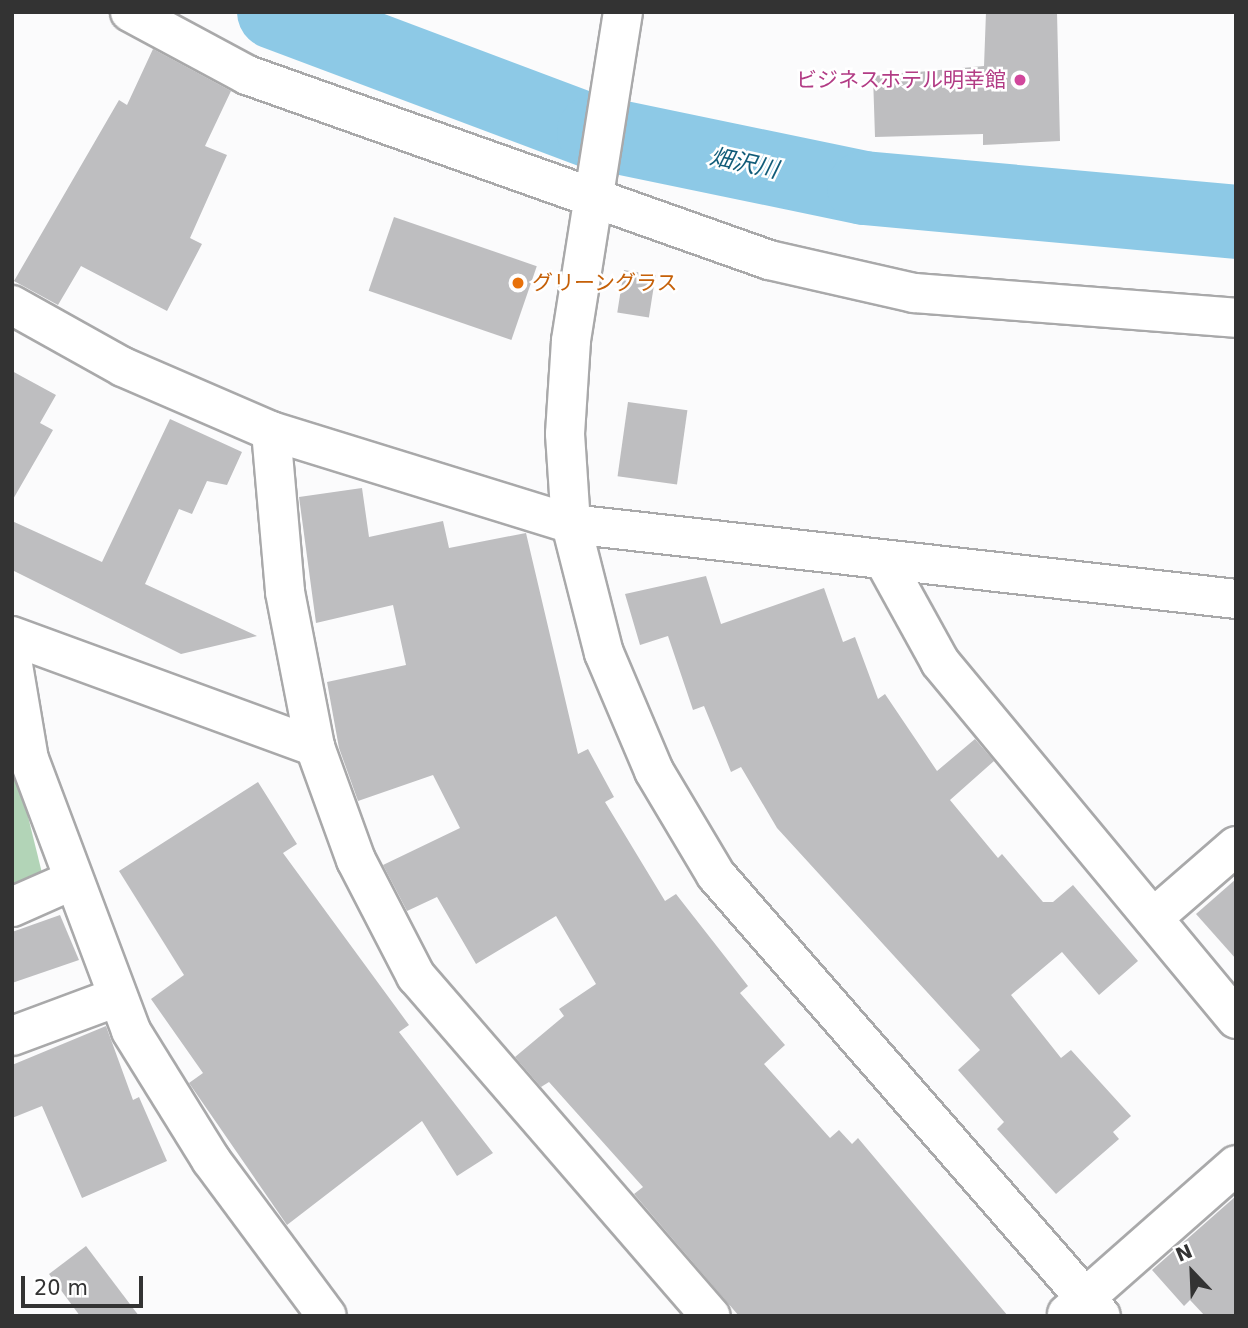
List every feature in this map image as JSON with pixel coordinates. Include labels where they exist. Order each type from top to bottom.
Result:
[{"type":"street","points":[[130,12],[247,75],[768,260],[914,293],[1236,318]]},
{"type":"street","points":[[623,12],[593,196],[566,408],[571,524],[614,676],[654,771],[716,875],[1084,1310],[1236,1165]]},
{"type":"street","points":[[12,305],[123,367],[271,431],[571,524],[886,564],[1236,599]]},
{"type":"street","points":[[271,431],[285,592],[314,747],[356,860],[416,976],[711,1316]]},
{"type":"street","points":[[886,564],[940,662],[1236,1019]]},
{"type":"street","points":[[12,636],[314,747]]},
{"type":"street","points":[[12,659],[29,759],[71,881],[117,997],[211,1160],[327,1316]]},
{"type":"street","points":[[1153,918],[1236,846]]},
{"type":"street","points":[[12,907],[71,881]]},
{"type":"street","points":[[12,1036],[117,997]]},
{"type":"green space","points":[[12,752],[43,877],[12,890]]},
{"type":"building","points":[[986,12],[1057,12],[1060,141],[983,145],[983,134],[875,137],[873,76],[984,66]]},
{"type":"building","points":[[153,49],[231,91],[205,146],[227,155],[190,238],[202,244],[167,311],[81,266],[58,305],[14,281],[119,100],[127,105]]},
{"type":"building","points":[[394,217],[537,266],[511,340],[369,291]]},
{"type":"building","points":[[624,270],[656,275],[649,317],[617,312]]},
{"type":"building","points":[[12,371],[56,395],[40,423],[53,430],[12,501]]},
{"type":"building","points":[[628,402],[687,410],[677,485],[618,476]]},
{"type":"building","points":[[170,419],[242,452],[227,485],[207,481],[192,514],[179,509],[145,584],[257,636],[181,654],[12,570],[12,521],[102,562]]},
{"type":"building","points":[[362,488],[369,537],[443,521],[449,548],[526,533],[578,754],[588,749],[614,797],[605,802],[665,901],[676,894],[748,986],[740,993],[785,1045],[764,1064],[830,1138],[839,1130],[852,1144],[858,1138],[1008,1316],[739,1316],[634,1194],[643,1187],[549,1082],[541,1087],[515,1057],[564,1016],[559,1009],[596,984],[556,916],[476,964],[437,897],[407,911],[383,865],[460,828],[433,775],[358,801],[339,748],[327,682],[406,665],[393,605],[316,623],[299,497]]},
{"type":"building","points":[[706,576],[721,624],[824,588],[843,642],[855,637],[878,699],[885,694],[937,771],[975,739],[994,761],[950,800],[998,858],[1002,854],[1043,902],[1053,902],[1073,885],[1138,961],[1099,995],[1062,952],[1011,995],[1061,1058],[1071,1050],[1131,1116],[1113,1132],[1119,1139],[1056,1194],[997,1129],[1004,1122],[958,1070],[980,1050],[777,828],[741,767],[731,772],[704,706],[693,710],[668,636],[640,645],[625,594]]},
{"type":"building","points":[[258,782],[297,844],[283,853],[409,1025],[399,1032],[493,1153],[457,1176],[422,1121],[287,1225],[189,1083],[203,1073],[151,999],[184,975],[119,871]]},
{"type":"building","points":[[1236,879],[1236,959],[1196,914]]},
{"type":"building","points":[[60,915],[79,960],[12,983],[12,932]]},
{"type":"building","points":[[106,1026],[133,1100],[139,1097],[167,1161],[82,1198],[42,1106],[12,1118],[12,1065]]},
{"type":"building","points":[[1236,1196],[1236,1316],[1205,1316],[1190,1300],[1184,1306],[1152,1270]]},
{"type":"building","points":[[86,1246],[139,1316],[80,1316],[49,1274]]},
{"type":"waterway","name":"畑沢川","points":[[274,12],[594,132],[864,188],[1236,222]]},
{"type":"place","name":"ビジネスホテル明幸館","points":[[1020,80]]},
{"type":"place","name":"グリーングラス","points":[[518,283]]}]
